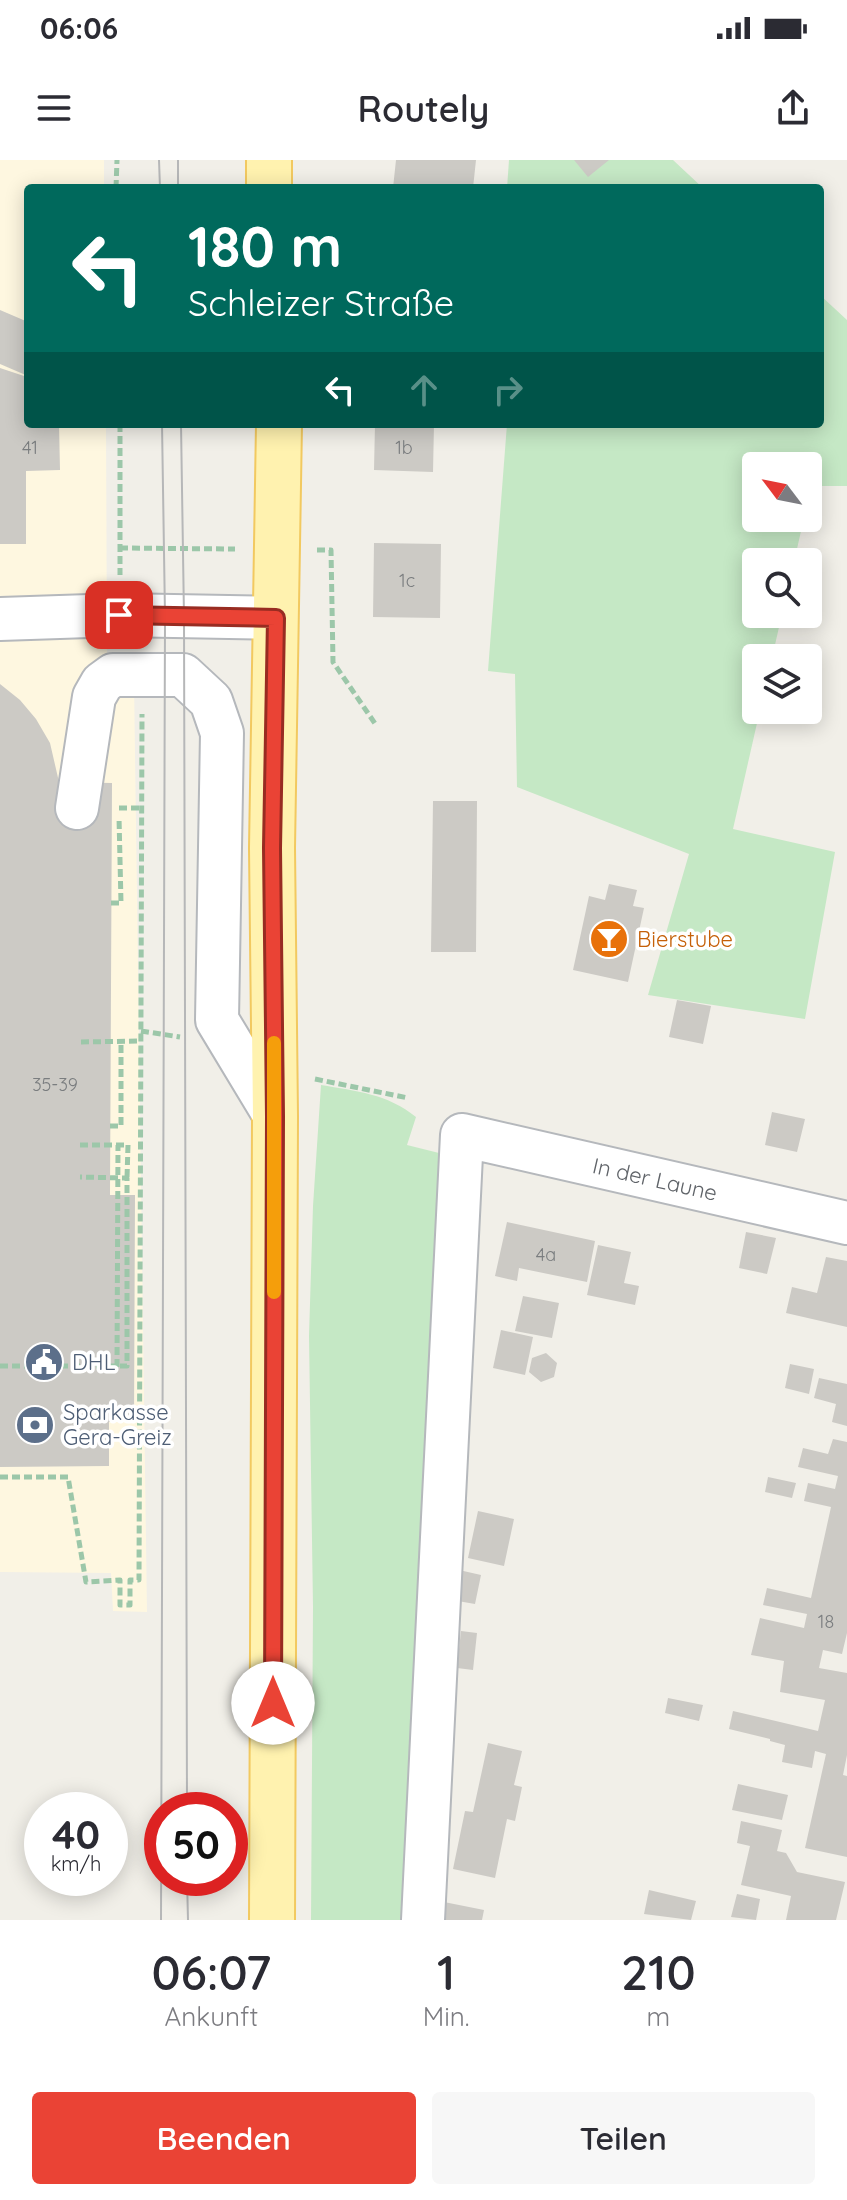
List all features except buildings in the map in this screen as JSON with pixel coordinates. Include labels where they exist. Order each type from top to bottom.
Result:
[{"type":"main road","points":[[269,160],[269,184]]},
{"type":"main road","points":[[272,1920],[275,1116],[272,848],[279,428]]},
{"type":"street","points":[[0,619],[119,615],[276,618]]},
{"type":"street","points":[[77,808],[94,697],[102,683],[113,675],[183,675],[211,701],[222,733],[217,1020],[275,1116]]},
{"type":"street","name":"In der Laune","points":[[423,1920],[462,1135],[847,1223]]},
{"type":"path","points":[[116,184],[117,160]]},
{"type":"path","points":[[119,615],[120,428]]},
{"type":"path","points":[[0,1477],[68,1477],[86,1582],[120,1580],[120,1605],[130,1605],[130,1580],[139,1580],[143,674]]},
{"type":"path","points":[[111,903],[121,903],[119,817]]},
{"type":"path","points":[[110,1126],[121,1126],[121,1041]]},
{"type":"path","points":[[81,1042],[141,1041]]},
{"type":"path","points":[[0,1366],[127,1366],[128,1145],[80,1145]]},
{"type":"path","points":[[117,1367],[118,1145]]},
{"type":"path","points":[[80,1177],[127,1178]]},
{"type":"shaded area","points":[[0,160],[104,160],[104,184],[24,184],[24,428],[106,428],[107,656],[134,682],[147,1612],[113,1611],[111,1573],[0,1572]]},
{"type":"green space","points":[[509,160],[673,160],[699,184],[507,184]]},
{"type":"green space","points":[[824,299],[847,320],[847,486],[822,486],[822,452],[742,452],[742,532],[801,532],[797,548],[742,548],[742,628],[779,628],[775,644],[742,644],[742,724],[757,724],[733,829],[835,852],[805,1019],[648,995],[689,854],[517,787],[515,674],[488,671],[507,428],[824,428]]},
{"type":"green space","points":[[321,1085],[371,1095],[405,1109],[416,1117],[407,1145],[447,1155],[411,1920],[311,1920],[313,1607],[309,1336]]},
{"type":"tram line","points":[[159,160],[160,184]]},
{"type":"tram line","points":[[178,160],[178,184]]},
{"type":"tram line","points":[[161,1920],[165,616],[162,428]]},
{"type":"tram line","points":[[181,428],[187,1792]]},
{"type":"tram line","points":[[187,1896],[188,1920]]},
{"type":"slow traffic","points":[[274,1043],[274,1292]]},
{"type":"place","name":"Bierstube","points":[[609,939]]},
{"type":"place","name":"DHL","points":[[44,1362]]},
{"type":"place","name":"Sparkasse Gera-Greiz","points":[[35,1425]]},
{"type":"route","points":[[119,615],[276,618],[272,848],[275,1116],[273,1703]]}]
